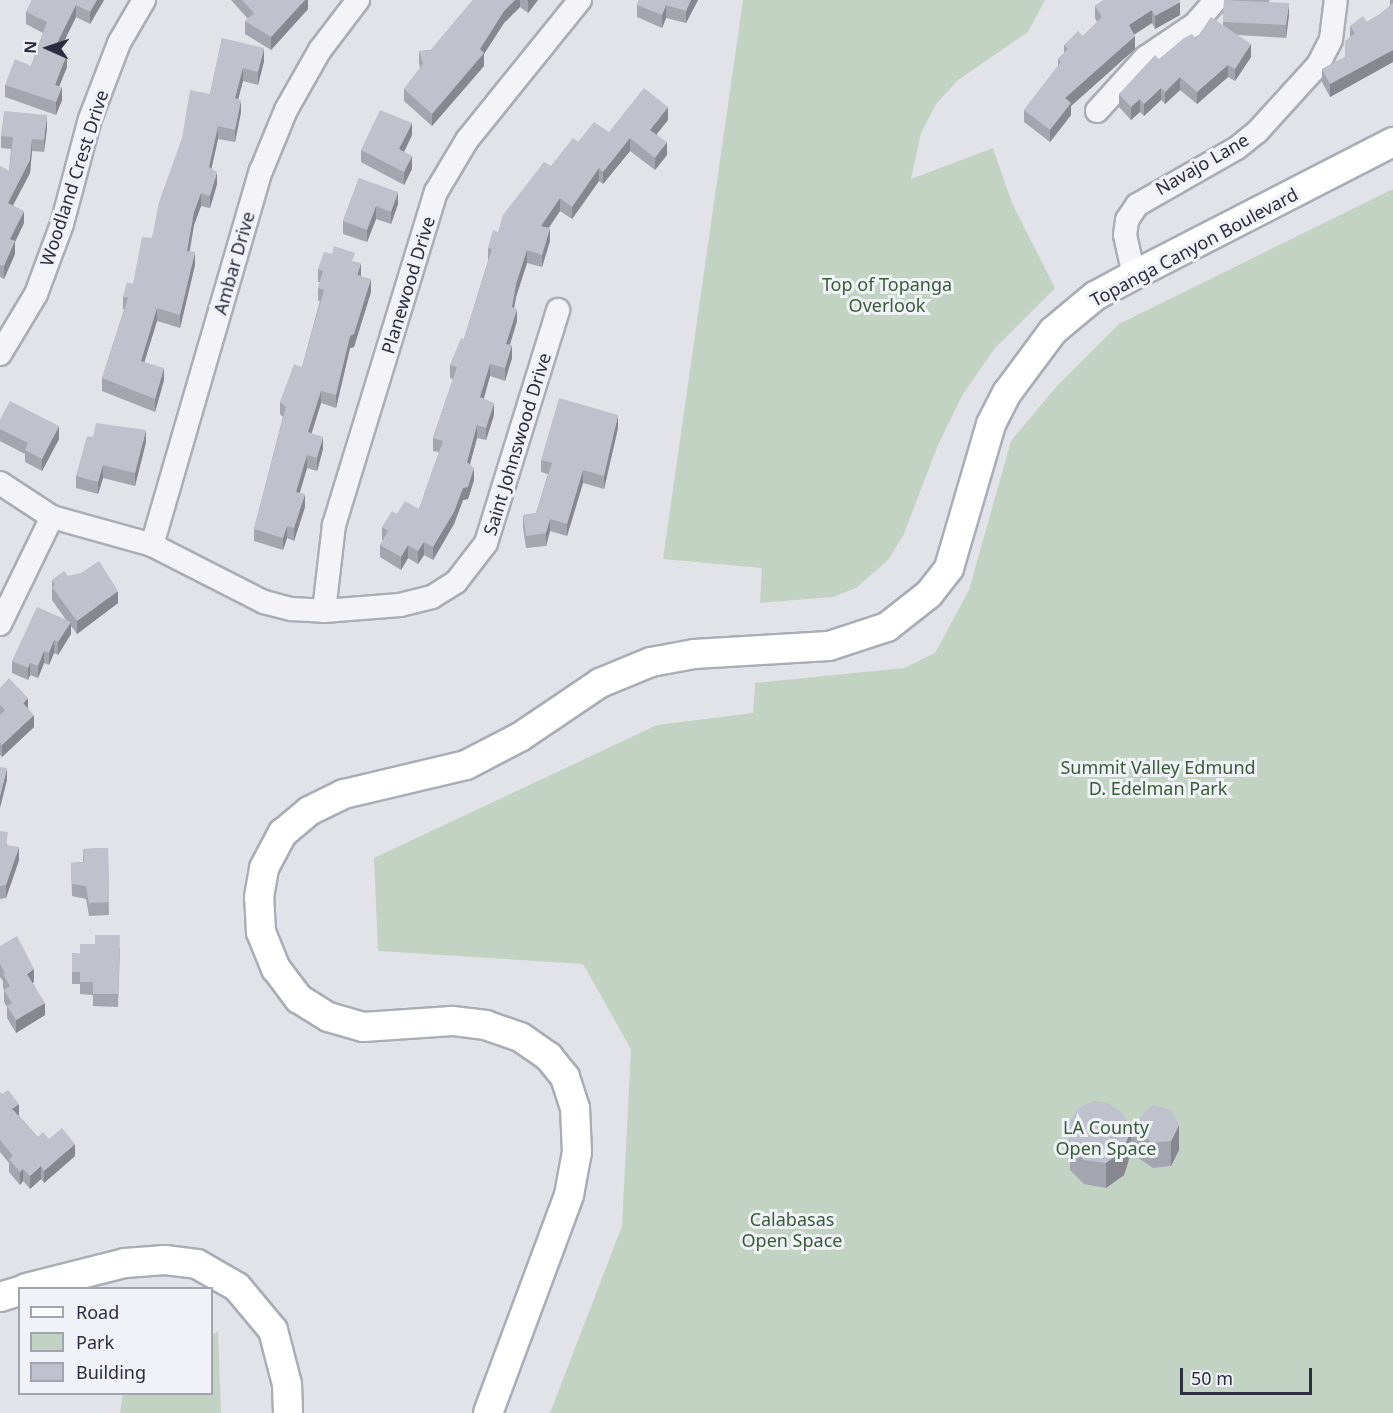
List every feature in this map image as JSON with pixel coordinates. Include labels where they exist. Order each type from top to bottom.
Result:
[{"type":"main road","name":"Topanga Canyon Boulevard","points":[[489,1413],[569,1195],[577,1152],[575,1108],[565,1077],[549,1057],[529,1044],[486,1025],[452,1021],[363,1027],[328,1017],[299,999],[276,969],[261,932],[259,897],[264,868],[284,833],[309,811],[344,794],[466,765],[520,737],[600,684],[651,662],[694,654],[829,646],[887,627],[929,594],[949,568],[991,424],[1025,367],[1060,325],[1095,296],[1393,142]]},
{"type":"main road","points":[[30,1287],[125,1263],[165,1260],[197,1264],[237,1287],[273,1330],[287,1384],[288,1413]]},
{"type":"main road","points":[[0,1298],[18,1292]]},
{"type":"street","name":"Woodland Crest Drive","points":[[0,354],[36,294],[63,224],[90,119],[119,43],[144,0]]},
{"type":"street","name":"Ambar Drive","points":[[152,545],[261,171],[286,110],[320,50],[358,0]]},
{"type":"street","name":"Planewood Drive","points":[[324,611],[334,525],[436,192],[467,140],[580,0]]},
{"type":"street","points":[[1097,111],[1146,57],[1195,24],[1216,0]]},
{"type":"street","name":"Navajo Lane","points":[[1134,275],[1125,235],[1127,220],[1137,205],[1237,148],[1257,132],[1318,65],[1330,39],[1336,0]]},
{"type":"street","name":"Saint Johnswood Drive","points":[[0,483],[52,517],[152,545],[264,602],[324,611],[400,605],[432,597],[456,582],[472,565],[486,543],[558,310]]},
{"type":"street","points":[[0,624],[52,517]]},
{"type":"green space","name":"Top of Topanga Overlook","points":[[743,0],[1045,0],[1028,32],[958,80],[936,104],[921,133],[911,179],[993,148],[1012,203],[1055,288],[995,348],[963,394],[938,445],[903,536],[888,560],[856,588],[833,597],[760,603],[762,568],[663,559]]},
{"type":"green space","points":[[1393,189],[1393,1413],[550,1413],[622,1226],[631,1049],[583,964],[378,951],[374,858],[657,725],[753,713],[755,683],[904,668],[935,653],[969,590],[1011,441],[1056,387],[1119,324]]},
{"type":"green space","points":[[218,1331],[221,1413],[120,1413],[123,1395],[213,1395],[213,1334]]},
{"type":"building","points":[[32,0],[97,0],[90,12],[76,5],[54,49],[67,54],[55,85],[62,87],[56,102],[5,85],[15,59],[31,66],[47,22],[26,12]]},
{"type":"building","points":[[242,0],[305,0],[271,37],[245,21],[254,13]]},
{"type":"building","points":[[473,0],[515,0],[504,11],[480,49],[484,53],[432,114],[404,89],[423,64],[419,51],[431,50]]},
{"type":"building","points":[[639,0],[691,0],[686,11],[666,5],[662,15],[637,5]]},
{"type":"building","points":[[1104,0],[1180,0],[1180,2],[1155,16],[1152,10],[1129,25],[1135,36],[1065,98],[1071,103],[1050,130],[1024,110],[1061,62],[1058,59],[1068,49],[1064,45],[1078,31],[1083,36],[1102,17],[1095,6]]},
{"type":"building","points":[[1224,0],[1289,3],[1286,25],[1223,22]]},
{"type":"building","points":[[1393,3],[1393,50],[1330,84],[1322,69],[1345,57],[1345,41],[1355,33],[1350,26],[1363,16],[1367,22]]},
{"type":"building","points":[[1211,17],[1251,44],[1235,69],[1228,65],[1197,92],[1180,77],[1165,92],[1161,88],[1144,104],[1140,99],[1131,107],[1119,94],[1155,55],[1159,59],[1192,34],[1196,39]]},
{"type":"building","points":[[222,38],[264,48],[258,72],[243,68],[235,98],[241,100],[235,130],[218,126],[209,167],[217,172],[210,196],[201,193],[194,212],[187,251],[195,252],[180,315],[157,308],[141,361],[164,368],[155,399],[102,378],[128,298],[123,297],[127,282],[133,284],[142,237],[152,238],[159,202],[182,138],[190,90],[210,94]]},
{"type":"building","points":[[644,88],[668,107],[650,130],[667,142],[655,158],[630,138],[603,172],[599,168],[572,207],[560,198],[541,226],[550,228],[542,255],[527,250],[516,284],[512,307],[517,309],[506,344],[512,345],[505,368],[490,364],[480,397],[494,403],[486,428],[477,425],[467,462],[474,468],[468,487],[463,488],[454,512],[433,547],[424,542],[418,551],[408,545],[401,557],[380,545],[388,531],[382,527],[392,511],[397,514],[405,501],[419,509],[443,441],[433,438],[457,367],[450,365],[461,338],[464,339],[492,249],[488,248],[493,230],[498,232],[503,215],[544,162],[551,166],[573,138],[578,142],[594,122],[609,132]]},
{"type":"building","points":[[380,110],[412,123],[399,149],[412,156],[404,172],[361,150]]},
{"type":"building","points":[[4,111],[47,115],[44,140],[32,139],[30,160],[8,203],[24,211],[10,239],[15,241],[4,266],[0,265],[0,166],[9,171],[13,137],[1,136]]},
{"type":"building","points":[[359,178],[398,192],[391,212],[376,206],[367,230],[343,221]]},
{"type":"building","points":[[334,246],[355,253],[352,261],[361,263],[357,275],[371,279],[354,334],[350,336],[336,395],[321,391],[308,432],[323,437],[317,458],[307,455],[296,492],[305,494],[294,528],[287,526],[283,538],[254,529],[286,407],[280,402],[294,364],[302,367],[324,290],[318,288],[323,271],[318,269],[324,252],[332,254]]},
{"type":"building","points":[[559,398],[618,415],[604,476],[583,470],[567,524],[550,519],[546,533],[526,536],[523,515],[536,513],[552,463],[541,460]]},
{"type":"building","points":[[10,401],[59,426],[42,459],[25,450],[28,443],[0,429],[0,420]]},
{"type":"building","points":[[96,423],[146,430],[135,473],[103,465],[98,482],[76,476],[87,436],[93,437]]},
{"type":"building","points":[[99,561],[118,591],[77,621],[52,587],[55,585],[52,580],[64,571],[68,576],[81,573]]},
{"type":"building","points":[[37,607],[71,622],[58,642],[54,640],[49,653],[44,651],[38,666],[30,663],[28,668],[12,661]]},
{"type":"building","points":[[9,678],[28,698],[23,703],[34,715],[2,745],[0,715],[5,710],[0,705],[0,688]]},
{"type":"building","points":[[0,767],[7,768],[0,796]]},
{"type":"building","points":[[0,831],[8,832],[6,845],[19,847],[6,885],[0,886]]},
{"type":"building","points":[[108,848],[109,902],[89,903],[86,886],[72,884],[71,863],[84,862],[83,849]]},
{"type":"building","points":[[95,935],[120,935],[118,994],[93,994],[93,982],[80,982],[80,972],[72,972],[72,953],[80,954],[80,944],[95,944]]},
{"type":"building","points":[[17,936],[34,969],[27,974],[45,1003],[16,1020],[7,1006],[12,1003],[4,990],[10,986],[0,964],[0,946]]},
{"type":"building","points":[[8,1090],[19,1104],[12,1109],[38,1137],[43,1132],[49,1139],[62,1128],[75,1144],[44,1171],[41,1166],[30,1176],[23,1169],[20,1172],[9,1159],[13,1156],[0,1140],[0,1092],[2,1094]]},
{"type":"building","points":[[1094,1101],[1108,1103],[1121,1112],[1131,1126],[1154,1105],[1172,1110],[1179,1125],[1171,1141],[1153,1143],[1131,1128],[1124,1150],[1106,1163],[1084,1160],[1070,1145],[1069,1123],[1078,1108]]},
{"type":"park label","name":"Summit Valley Edmund D. Edelman Park","points":[[1158,778]]},
{"type":"park label","name":"LA County Open Space","points":[[1106,1138]]},
{"type":"park label","name":"Calabasas Open Space","points":[[792,1230]]}]
